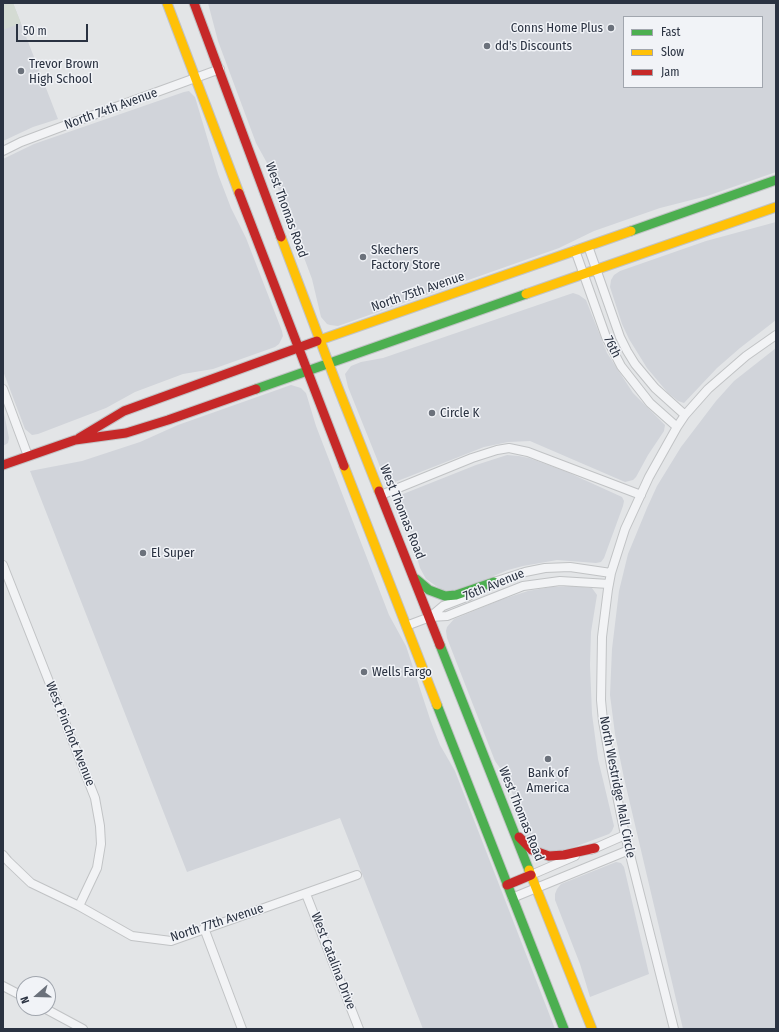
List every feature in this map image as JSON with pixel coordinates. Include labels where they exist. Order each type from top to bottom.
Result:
[{"type":"main road","points":[[167,3],[298,348],[564,1029]]},
{"type":"main road","name":"West Thomas Road","points":[[194,3],[220,69],[329,364],[592,1029]]},
{"type":"main road","name":"North 75th Avenue","points":[[75,440],[124,411],[320,340],[776,180]]},
{"type":"main road","name":"North 75th Avenue","points":[[3,465],[75,440],[126,433],[175,418],[776,207]]},
{"type":"main road","points":[[414,577],[429,590],[445,596],[456,595],[494,582]]},
{"type":"main road","points":[[514,831],[526,845],[540,854],[549,856],[564,855],[595,848]]},
{"type":"main road","points":[[507,885],[531,875]]},
{"type":"street","name":"North 74th Avenue","points":[[3,151],[21,142],[220,69]]},
{"type":"street","name":"76th","points":[[588,246],[626,351],[655,388],[685,415]]},
{"type":"street","name":"76th","points":[[575,250],[606,338],[621,366],[650,403],[678,427]]},
{"type":"street","name":"North Westridge Mall Circle","points":[[674,1029],[629,850],[612,771],[602,709],[602,636],[609,584],[621,540],[641,495],[660,456],[685,415],[708,389],[746,356],[776,335]]},
{"type":"street","points":[[3,389],[28,456]]},
{"type":"street","points":[[381,495],[472,458],[497,450],[509,448],[528,452],[641,495]]},
{"type":"street","name":"West Pinchot Avenue","points":[[3,565],[95,798],[100,826],[101,844],[97,868],[78,906]]},
{"type":"street","name":"76th Avenue","points":[[430,617],[443,606],[483,590],[494,582],[525,572],[554,567],[570,567],[612,573]]},
{"type":"street","name":"76th Avenue","points":[[406,626],[430,617],[447,616],[523,586],[560,580],[609,584]]},
{"type":"street","points":[[531,875],[626,835]]},
{"type":"street","points":[[512,898],[629,850]]},
{"type":"street","name":"North 77th Avenue","points":[[3,855],[31,883],[78,906],[132,936],[171,941],[204,928],[306,894],[357,875]]},
{"type":"street","name":"West Catalina Drive","points":[[306,894],[359,1029]]},
{"type":"street","points":[[204,928],[242,1029]]},
{"type":"street","points":[[3,986],[16,993]]},
{"type":"street","points":[[56,1014],[83,1029]]},
{"type":"shaded area","name":"Trevor Brown High School","points":[[3,3],[13,3],[58,119],[33,127],[3,141]]},
{"type":"shaded area","points":[[3,3],[13,3],[21,23],[3,30]]},
{"type":"shaded area","points":[[208,3],[776,3],[776,172],[707,196],[660,208],[594,231],[559,248],[338,326],[327,324],[321,317],[312,279],[272,172],[256,143],[218,41]]},
{"type":"shaded area","points":[[189,91],[195,97],[218,174],[231,208],[246,238],[283,336],[279,344],[275,347],[213,369],[183,374],[135,392],[106,408],[32,435],[25,429],[3,371],[3,159],[34,144]]},
{"type":"shaded area","points":[[776,222],[776,320],[717,368],[684,403],[678,401],[668,393],[647,368],[629,339],[622,324],[610,287],[611,280],[614,275],[620,271],[706,241]]},
{"type":"shaded area","points":[[573,293],[586,300],[607,353],[633,393],[665,425],[664,431],[633,480],[625,482],[530,441],[508,442],[484,447],[395,482],[390,483],[385,479],[348,387],[345,374],[351,366],[361,362],[383,358]]},
{"type":"shaded area","points":[[776,348],[776,1029],[683,1029],[615,734],[610,695],[612,649],[619,591],[628,554],[647,508],[657,486],[681,447],[716,401],[734,381]]},
{"type":"shaded area","points":[[291,385],[301,388],[306,393],[316,426],[389,615],[406,646],[440,745],[455,771],[555,1029],[423,1029],[340,818],[187,872],[30,471],[82,461],[140,442],[178,425]]},
{"type":"shaded area","points":[[3,408],[9,438],[8,443],[3,446]]},
{"type":"shaded area","points":[[507,455],[529,458],[567,472],[622,497],[624,501],[623,506],[604,558],[601,562],[596,563],[557,560],[523,566],[454,590],[443,590],[426,579],[420,568],[408,526],[399,503],[400,498],[403,494],[476,465]]},
{"type":"shaded area","points":[[573,586],[592,588],[597,595],[591,632],[590,665],[592,714],[598,759],[614,826],[609,834],[561,852],[540,850],[527,839],[523,830],[517,805],[505,775],[495,761],[447,638],[446,631],[447,627],[454,619],[503,599],[528,591],[551,587]]},
{"type":"shaded area","points":[[616,862],[621,863],[624,867],[649,974],[590,997],[580,964],[555,900],[555,894],[561,884]]},
{"type":"traffic: fast","points":[[631,231],[776,180]]},
{"type":"traffic: fast","points":[[256,389],[526,294]]},
{"type":"traffic: fast","points":[[416,579],[429,590],[445,596],[456,595],[494,582]]},
{"type":"traffic: fast","points":[[440,645],[529,870]]},
{"type":"traffic: fast","points":[[437,705],[564,1029]]},
{"type":"traffic: slow","points":[[167,3],[239,193]]},
{"type":"traffic: slow","points":[[526,294],[776,207]]},
{"type":"traffic: slow","points":[[317,341],[631,231]]},
{"type":"traffic: slow","points":[[281,237],[379,491]]},
{"type":"traffic: slow","points":[[344,466],[437,705]]},
{"type":"traffic: slow","points":[[529,870],[592,1029]]},
{"type":"traffic: jam","points":[[194,3],[281,237]]},
{"type":"traffic: jam","points":[[239,193],[344,466]]},
{"type":"traffic: jam","points":[[79,438],[124,411],[317,341]]},
{"type":"traffic: jam","points":[[3,465],[75,440],[126,433],[256,389]]},
{"type":"traffic: jam","points":[[379,491],[440,645]]},
{"type":"traffic: jam","points":[[519,837],[532,850],[549,856],[564,855],[595,848]]},
{"type":"traffic: jam","points":[[507,885],[531,875]]},
{"type":"place","name":"Conns Home Plus","points":[[611,28]]},
{"type":"place","name":"dd's Discounts","points":[[487,46]]},
{"type":"place","name":"Trevor Brown High School","points":[[21,71]]},
{"type":"place","name":"Skechers Factory Store","points":[[363,257]]},
{"type":"place","name":"Circle K","points":[[432,413]]},
{"type":"place","name":"El Super","points":[[143,553]]},
{"type":"place","name":"Wells Fargo","points":[[364,672]]},
{"type":"place","name":"Bank of America","points":[[548,759]]}]
